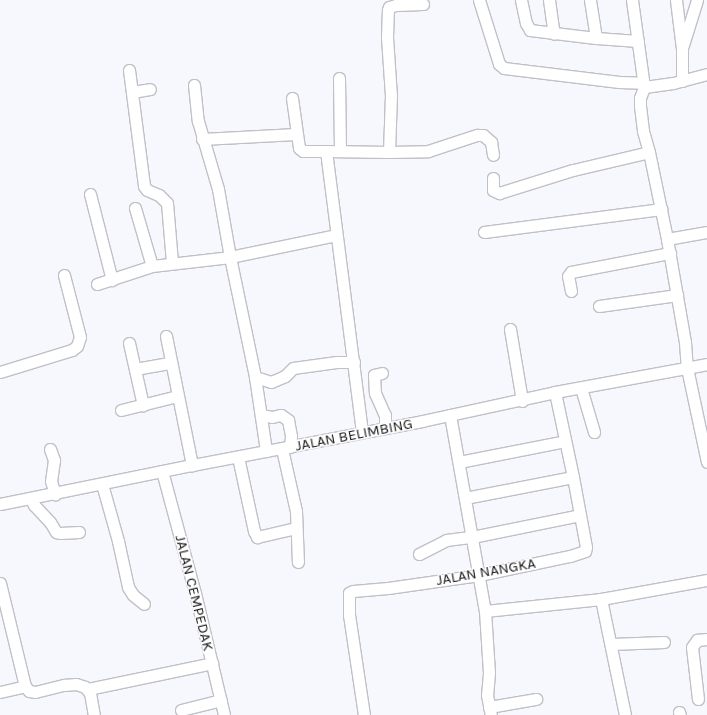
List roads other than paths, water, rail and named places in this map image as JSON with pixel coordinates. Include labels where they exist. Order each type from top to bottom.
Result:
[{"type":"street","points":[[479,0],[499,64],[504,68],[644,85],[682,80],[707,74]]},
{"type":"street","points":[[521,0],[526,23],[530,30],[554,34],[638,41]]},
{"type":"street","points":[[549,0],[554,34]]},
{"type":"street","points":[[590,0],[596,38]]},
{"type":"street","points":[[634,0],[644,85],[640,98],[643,131],[662,209],[685,342],[687,368],[703,421],[707,462]]},
{"type":"street","points":[[676,0],[682,49],[682,80]]},
{"type":"street","points":[[682,49],[697,0]]},
{"type":"street","points":[[389,152],[391,96],[387,37],[388,10],[389,7],[396,5],[423,4]]},
{"type":"street","points":[[129,70],[133,115],[142,160],[144,186],[147,190],[159,195],[167,203],[172,262]]},
{"type":"street","points":[[339,78],[340,151]]},
{"type":"street","points":[[194,85],[198,121],[202,139],[218,189],[230,258],[255,377],[266,451]]},
{"type":"street","points":[[132,92],[150,89]]},
{"type":"street","points":[[292,98],[296,134],[299,148],[303,151],[428,151],[477,135],[483,135],[491,142],[492,155]]},
{"type":"street","points":[[202,139],[296,134]]},
{"type":"street","points":[[326,152],[362,432]]},
{"type":"street","points":[[493,178],[493,190],[499,193],[573,170],[649,152]]},
{"type":"street","points":[[90,194],[112,280]]},
{"type":"street","points":[[135,208],[152,266]]},
{"type":"street","points":[[484,232],[662,209]]},
{"type":"street","points":[[667,239],[707,232]]},
{"type":"street","points":[[98,284],[152,266],[172,262],[204,262],[230,258],[336,235]]},
{"type":"street","points":[[571,291],[568,276],[572,272],[670,253]]},
{"type":"street","points":[[0,372],[72,350],[77,346],[80,337],[64,275]]},
{"type":"street","points":[[598,306],[677,295]]},
{"type":"street","points":[[510,329],[522,401]]},
{"type":"street","points":[[166,336],[170,363],[192,465]]},
{"type":"street","points":[[129,343],[143,404]]},
{"type":"street","points":[[255,377],[271,382],[285,376],[293,368],[337,362],[354,362]]},
{"type":"street","points":[[135,369],[170,363]]},
{"type":"street","name":"JALAN BELIMBING","points":[[0,504],[32,499],[192,465],[286,448],[385,427],[522,401],[555,392],[707,364]]},
{"type":"street","points":[[382,373],[374,375],[375,393],[385,415],[385,427]]},
{"type":"street","points":[[581,388],[594,432]]},
{"type":"street","name":"JALAN NANGKA","points":[[364,715],[349,615],[349,593],[353,591],[388,588],[479,575],[584,552],[586,546],[555,392]]},
{"type":"street","points":[[121,410],[177,396]]},
{"type":"street","points":[[261,414],[272,417],[281,415],[288,420],[291,436],[286,448],[296,512],[298,562]]},
{"type":"street","points":[[450,415],[485,611],[489,673],[487,695],[490,711],[536,699]]},
{"type":"street","points":[[459,462],[565,441]]},
{"type":"street","points":[[50,449],[54,460],[51,481],[55,494]]},
{"type":"street","points":[[238,457],[254,532],[257,537],[293,529]]},
{"type":"street","name":"JALAN CEMPEDAK","points":[[162,471],[224,715]]},
{"type":"street","points":[[465,498],[573,477]]},
{"type":"street","points":[[102,484],[118,540],[128,587],[133,595],[144,604]]},
{"type":"street","points":[[32,499],[34,505],[50,522],[56,532],[79,532]]},
{"type":"street","points":[[419,554],[440,542],[580,515]]},
{"type":"street","points":[[485,611],[601,599],[707,580]]},
{"type":"street","points":[[0,583],[25,686],[31,692],[76,684],[88,689],[212,663]]},
{"type":"street","points":[[601,599],[625,715]]},
{"type":"street","points":[[698,699],[692,647],[697,640],[707,639]]},
{"type":"street","points":[[611,644],[664,642]]},
{"type":"street","points":[[0,692],[25,686]]},
{"type":"street","points":[[88,689],[94,715]]},
{"type":"street","points":[[181,710],[221,700]]}]
